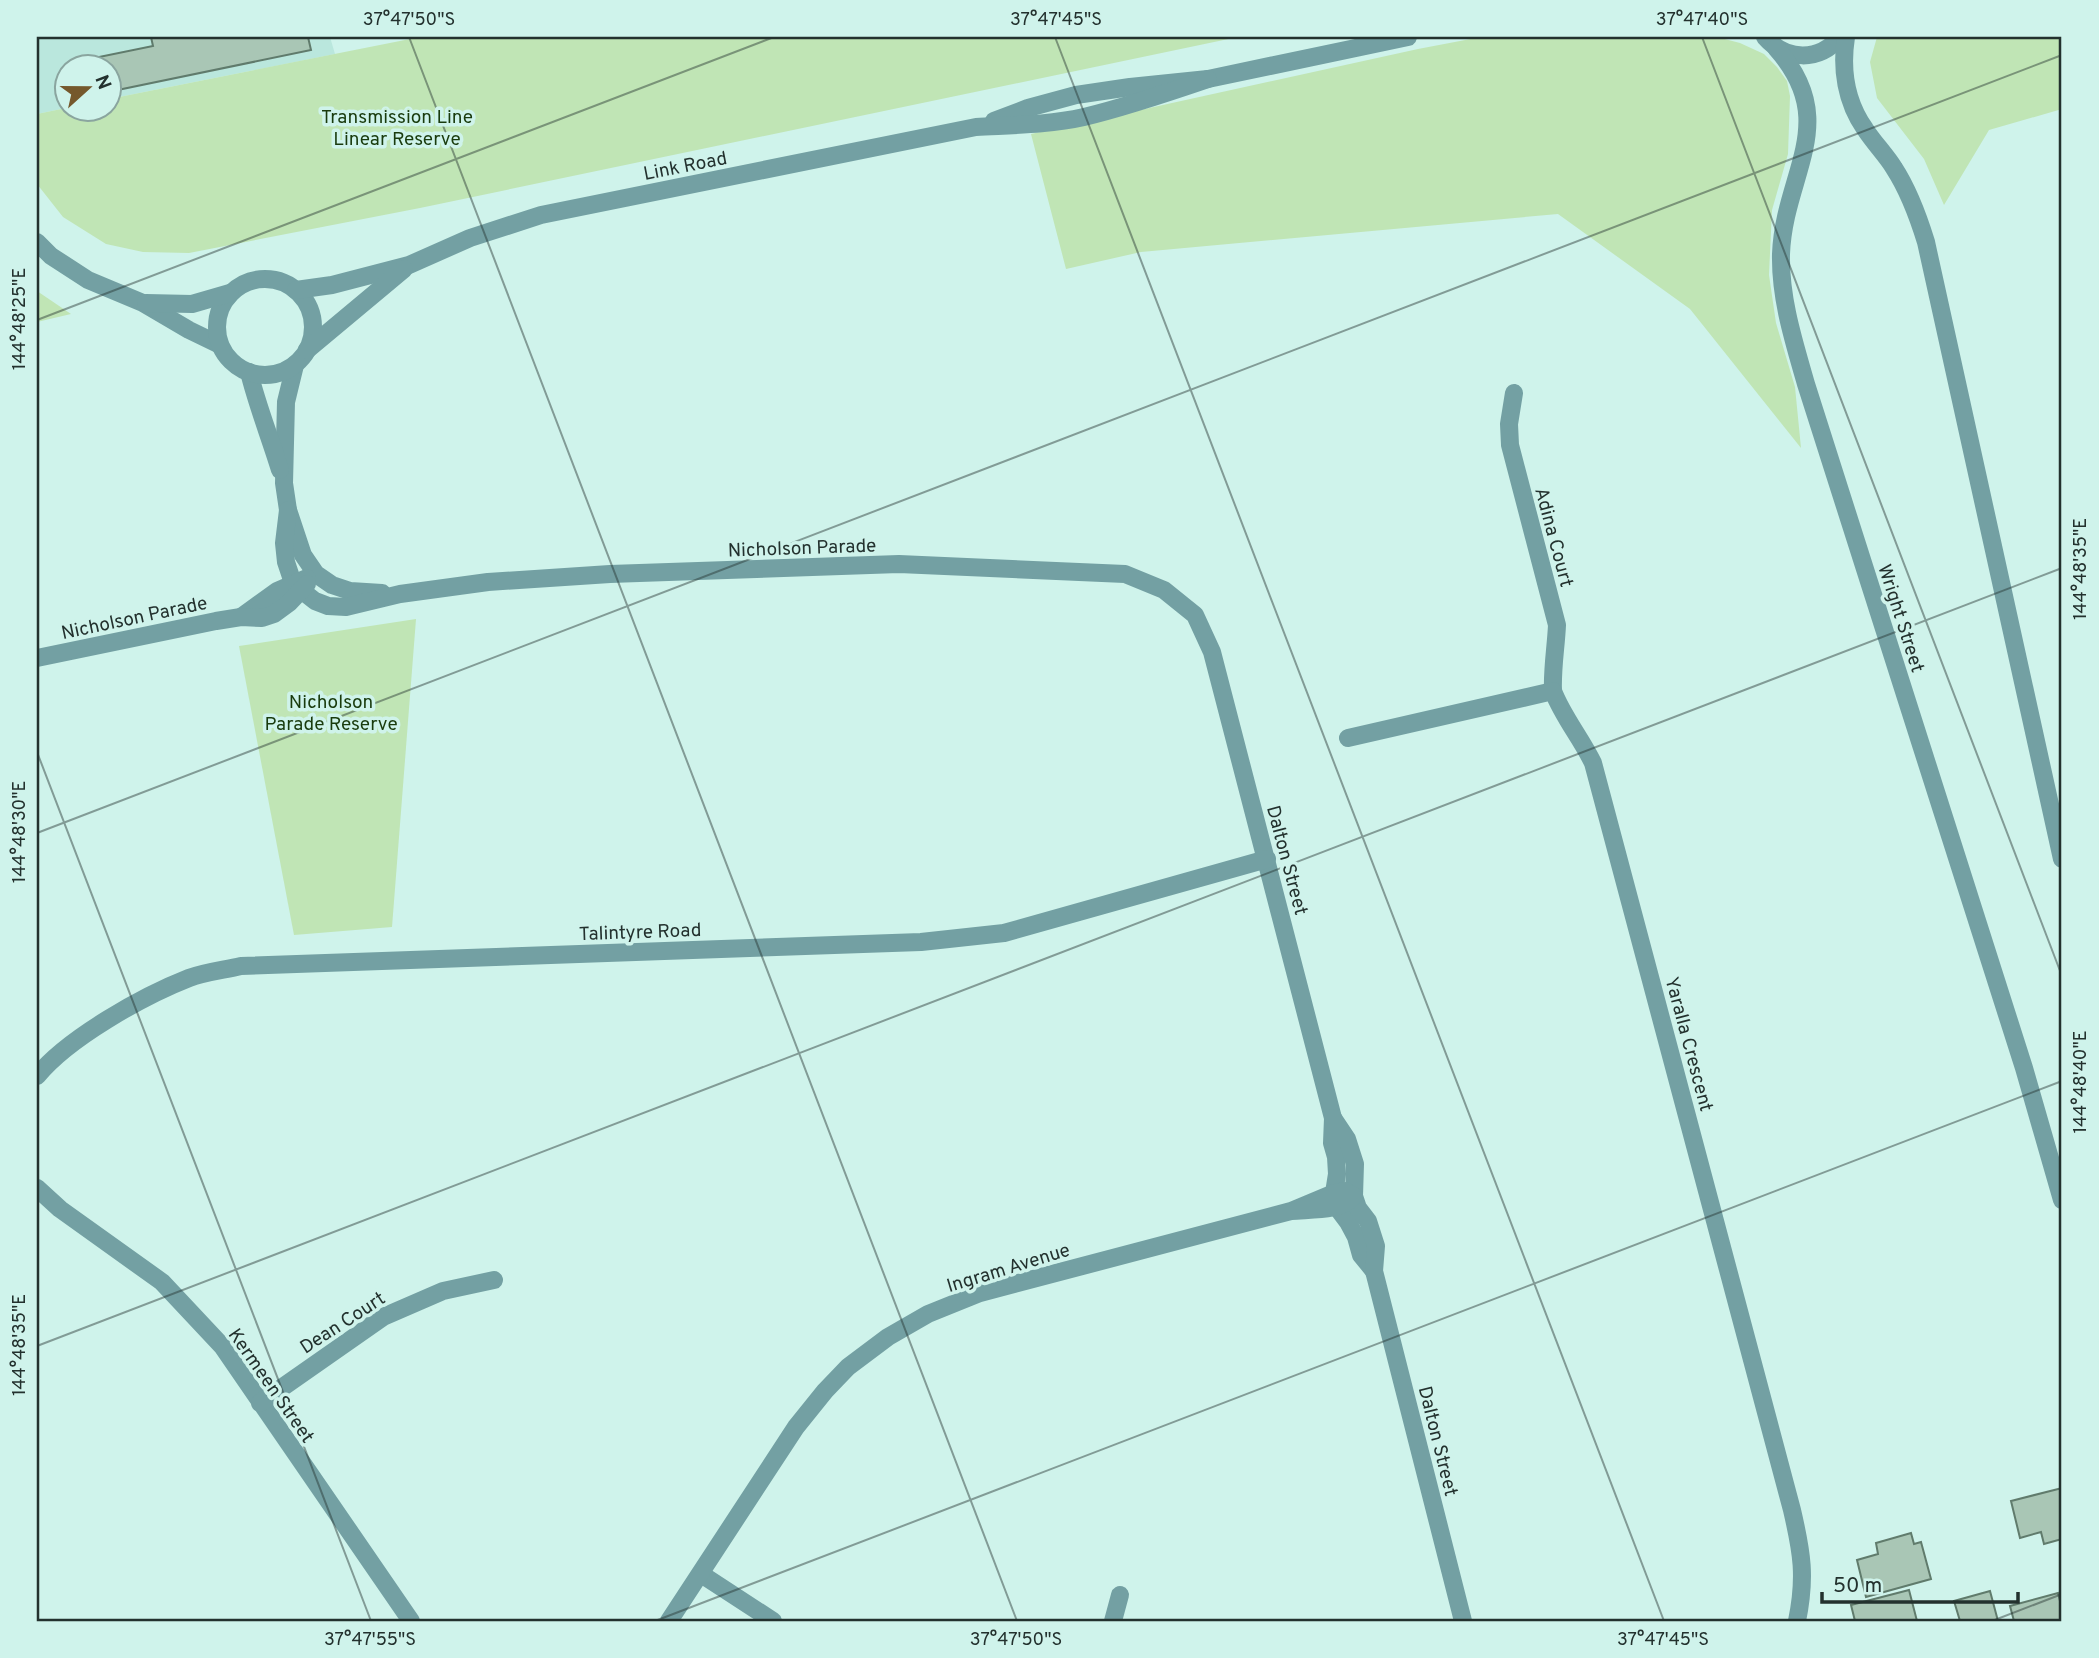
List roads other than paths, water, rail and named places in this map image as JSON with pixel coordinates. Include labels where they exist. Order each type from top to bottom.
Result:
[{"type":"street","name":"Link Road","points":[[296,290],[332,285],[409,265],[470,238],[541,215],[976,127],[1028,108],[1076,95],[1130,86],[1208,79],[1408,37]]},
{"type":"street","points":[[1753,37],[1790,54],[1813,55],[1843,37]]},
{"type":"street","points":[[1843,37],[1845,80],[1854,110],[1900,178],[1917,212],[1926,242],[2062,859]]},
{"type":"street","name":"Wright Street","points":[[1771,43],[1798,78],[1805,94],[1808,115],[1806,145],[1786,212],[1781,254],[1783,294],[1791,333],[2020,1055],[2062,1200]]},
{"type":"street","points":[[37,242],[51,256],[88,280],[143,303],[220,345]]},
{"type":"street","name":"Link Road","points":[[307,350],[409,265]]},
{"type":"street","points":[[143,303],[192,304],[230,293],[248,282],[270,278],[284,282],[296,290],[307,303],[313,318],[313,335],[307,350],[295,365],[280,373],[265,375],[249,372],[227,357],[220,345],[217,318],[230,293]]},
{"type":"street","points":[[284,483],[286,402],[295,365]]},
{"type":"street","points":[[249,372],[284,483],[288,510],[303,555],[316,574]]},
{"type":"street","name":"Adina Court","points":[[1514,393],[1509,424],[1510,445],[1557,625],[1556,655],[1552,671],[1553,691]]},
{"type":"street","points":[[288,510],[284,543],[286,562],[298,587]]},
{"type":"street","name":"Nicholson Parade","points":[[298,587],[315,601],[328,606],[346,607],[400,594],[488,582],[610,574],[899,564],[1125,574],[1164,590],[1195,615]]},
{"type":"street","name":"Nicholson Parade","points":[[37,658],[241,617],[262,618],[274,614],[289,603],[298,587],[316,574],[332,585],[350,590],[400,594]]},
{"type":"street","name":"Dalton Street","points":[[1195,615],[1212,652],[1333,1118],[1336,1199],[1356,1237],[1361,1255],[1374,1271]]},
{"type":"street","points":[[1348,738],[1553,691]]},
{"type":"street","name":"Yaralla Crescent","points":[[1553,691],[1559,708],[1583,742],[1593,763],[1792,1510],[1802,1552],[1802,1593],[1797,1621]]},
{"type":"street","name":"Talintyre Road","points":[[37,1076],[46,1065],[99,1025],[142,1000],[191,977],[241,966],[935,941],[1004,933],[1266,859]]},
{"type":"street","name":"Dalton Street","points":[[1333,1118],[1347,1139],[1355,1164],[1354,1196],[1358,1208],[1368,1221],[1376,1247],[1374,1271],[1462,1621]]},
{"type":"street","name":"Kermeen Street","points":[[37,1188],[60,1209],[162,1282],[222,1346],[411,1621]]},
{"type":"street","name":"Ingram Avenue","points":[[669,1621],[796,1427],[848,1367],[888,1337],[928,1314],[980,1293],[1336,1199],[1348,1203],[1354,1196]]},
{"type":"street","name":"Kermeen Street","points":[[37,1198],[60,1209]]},
{"type":"street","name":"Dean Court","points":[[260,1403],[383,1317],[443,1291],[494,1280]]},
{"type":"street","points":[[701,1574],[773,1621]]},
{"type":"street","points":[[1113,1621],[1120,1595]]},
{"type":"park label","name":"Transmission Line Linear Reserve","points":[[397,127]]},
{"type":"park label","name":"Nicholson Parade Reserve","points":[[331,712]]}]
